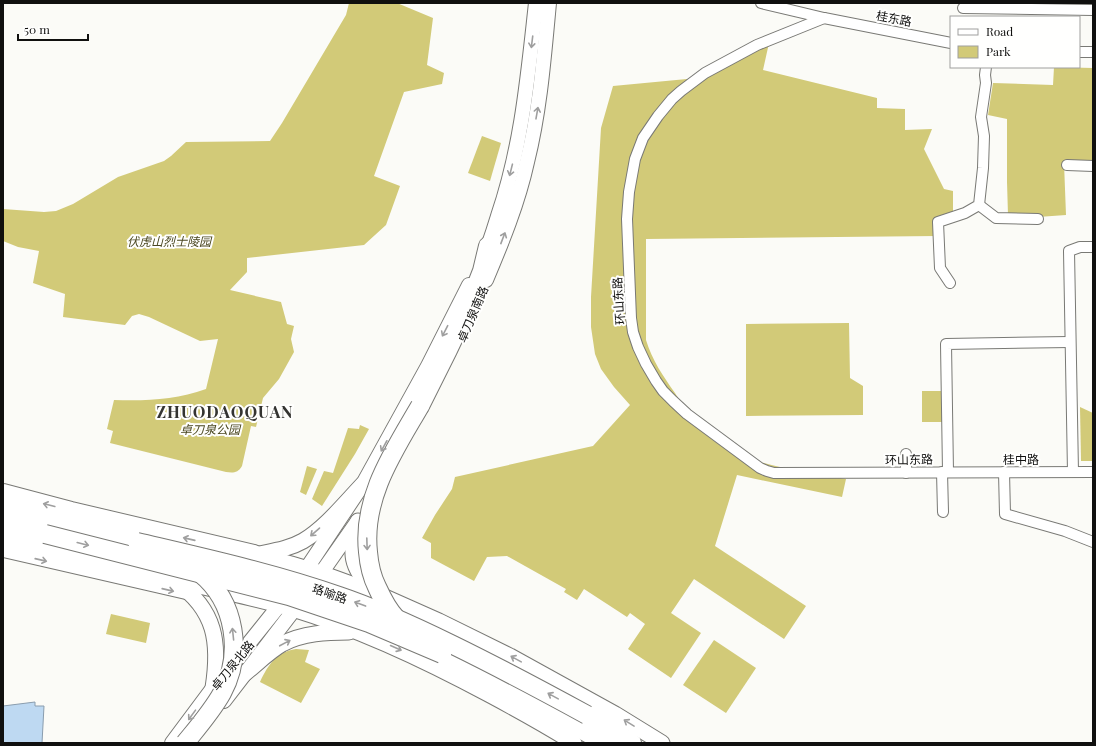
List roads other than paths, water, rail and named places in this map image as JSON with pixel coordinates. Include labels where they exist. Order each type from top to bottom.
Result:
[{"type":"highway","points":[[442,654],[400,622],[385,604],[372,576],[368,552],[367,529],[373,496],[380,478],[439,370],[466,312],[482,271],[488,246]]},
{"type":"highway","points":[[3,493],[71,511],[254,554]]},
{"type":"highway","name":"珞喻路","points":[[3,510],[284,578],[377,610],[485,660],[536,686],[580,728],[632,743]]},
{"type":"highway","name":"珞喻路","points":[[3,524],[289,596],[368,623],[442,654],[508,688],[605,743]]},
{"type":"highway","points":[[3,538],[172,579]]},
{"type":"highway","points":[[137,542],[152,551],[186,564],[208,579],[220,596],[230,618],[233,634],[233,658],[226,683],[220,697],[185,743]]},
{"type":"main road","name":"卓刀泉南路","points":[[308,591],[315,571],[428,366],[488,246],[507,189],[518,143],[525,103],[536,3]]},
{"type":"main road","name":"卓刀泉南路","points":[[293,588],[315,571],[358,521],[422,416],[465,331],[508,227],[520,190],[531,146],[540,89],[549,3]]},
{"type":"main road","points":[[254,554],[289,547],[302,542],[330,518],[363,484]]},
{"type":"main road","points":[[358,521],[354,533],[352,548],[356,567],[365,582],[376,593]]},
{"type":"main road","points":[[198,592],[215,581],[223,571],[225,562],[220,546]]},
{"type":"main road","points":[[254,554],[315,571],[376,593],[439,621],[530,667],[615,714],[662,743]]},
{"type":"main road","points":[[172,579],[184,587],[198,592],[288,607],[358,632],[424,660],[544,724],[580,728]]},
{"type":"main road","name":"卓刀泉北路","points":[[193,743],[243,675],[288,607],[293,588]]},
{"type":"main road","name":"卓刀泉北路","points":[[172,743],[212,688],[288,607],[308,591]]},
{"type":"main road","points":[[198,592],[199,604],[209,621],[214,634],[216,655],[212,688]]},
{"type":"main road","points":[[424,660],[421,654],[423,636],[427,629],[439,621]]},
{"type":"main road","points":[[243,675],[273,650],[298,637],[319,634],[358,632]]},
{"type":"street","name":"桂东路","points":[[761,3],[824,18],[950,43]]},
{"type":"street","points":[[963,9],[1071,6],[1093,10]]},
{"type":"street","name":"环山东路","points":[[824,18],[757,45],[705,73],[672,99],[643,138],[634,165],[627,209],[632,325],[638,347],[646,364],[663,392],[687,414],[760,468],[774,472],[945,472]]},
{"type":"street","points":[[1080,52],[1093,52]]},
{"type":"street","points":[[980,205],[984,136],[981,118],[986,83],[986,68]]},
{"type":"street","points":[[1067,165],[1093,166]]},
{"type":"street","points":[[980,205],[996,218],[1038,219]]},
{"type":"street","points":[[950,283],[940,268],[938,222],[965,213],[980,205]]},
{"type":"street","points":[[1073,472],[1070,342],[1070,251],[1080,247],[1093,247]]},
{"type":"street","points":[[943,512],[945,472],[946,344],[1070,342]]},
{"type":"street","points":[[906,454],[906,473]]},
{"type":"street","name":"桂中路","points":[[945,472],[1093,472]]},
{"type":"street","points":[[1004,472],[1005,514],[1065,531],[1091,541]]},
{"type":"street","points":[[3,552],[198,592]]},
{"type":"water","points":[[35,702],[35,706],[44,706],[42,743],[3,743],[3,706]]},
{"type":"district","name":"ZHUODAOQUAN","points":[[225,411]]},
{"type":"park label","name":"伏虎山烈士陵园","points":[[169,241]]},
{"type":"park label","name":"卓刀泉公园","points":[[210,429]]}]
